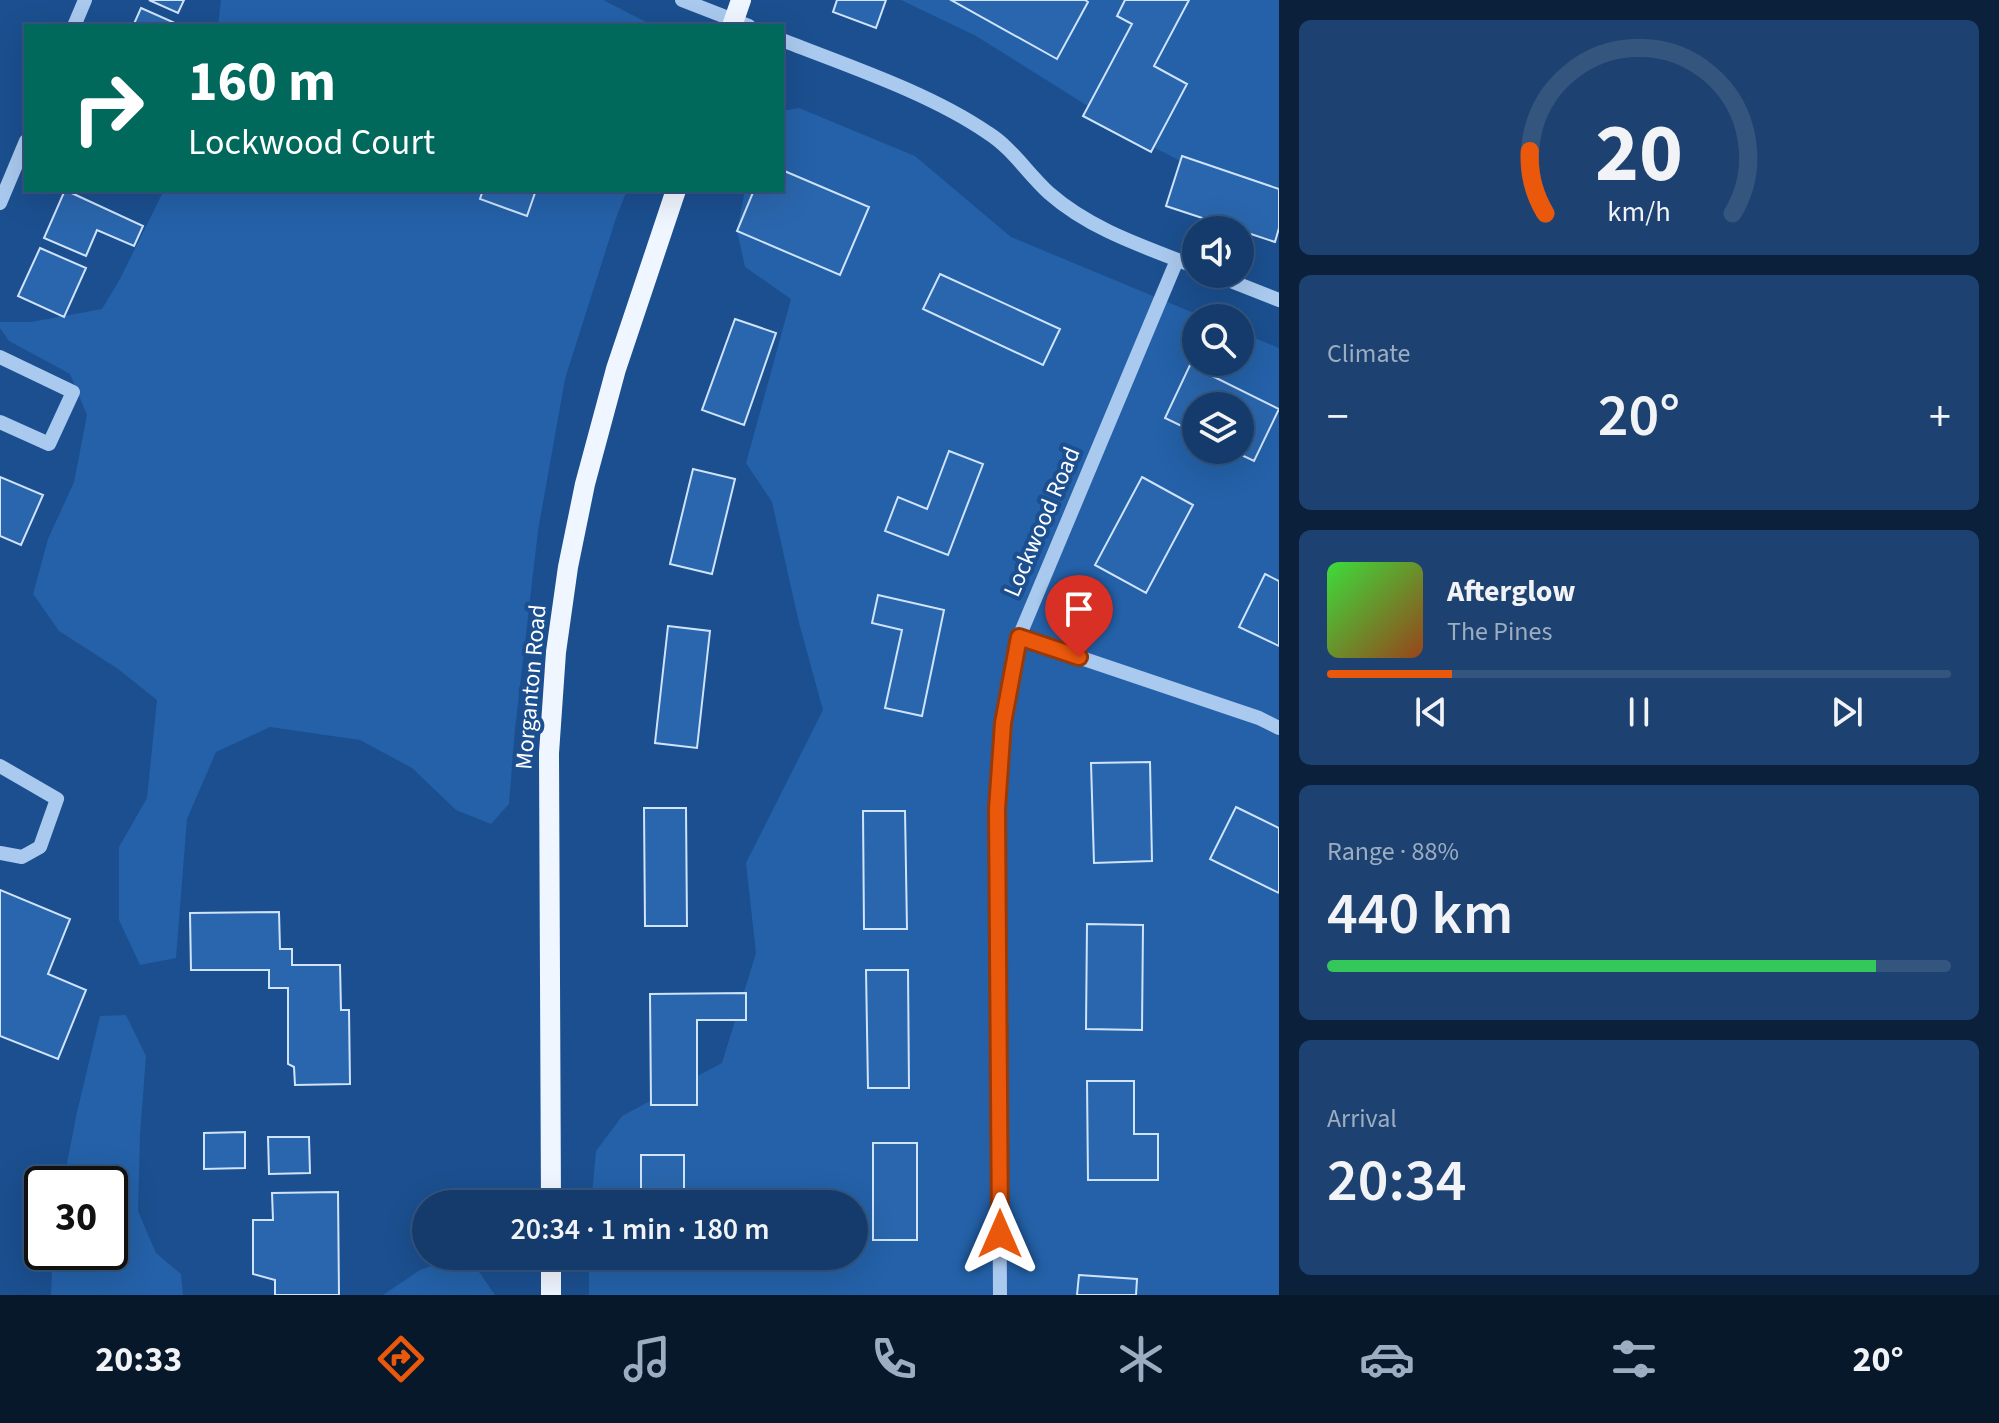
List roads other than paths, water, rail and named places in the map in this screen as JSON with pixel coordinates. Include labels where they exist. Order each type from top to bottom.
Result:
[{"type":"main road","points":[[738,24],[741,0]]},
{"type":"main road","name":"Morganton Road","points":[[551,1190],[549,753],[556,652],[568,567],[585,484],[616,369],[675,192]]},
{"type":"main road","points":[[551,1270],[551,1295]]},
{"type":"street","points":[[75,24],[85,0]]},
{"type":"street","points":[[682,0],[738,24]]},
{"type":"street","points":[[784,41],[963,117],[991,134],[1049,193],[1076,213],[1105,230],[1182,262]]},
{"type":"street","points":[[0,203],[24,146]]},
{"type":"street","name":"Lockwood Road","points":[[1000,1295],[997,809],[1003,723],[1019,637],[1177,260]]},
{"type":"street","points":[[1249,288],[1279,300]]},
{"type":"street","points":[[0,357],[73,392],[49,444],[0,422]]},
{"type":"street","points":[[1019,637],[1259,718],[1279,728]]},
{"type":"street","points":[[0,766],[57,799],[40,847],[22,857],[0,853]]}]
